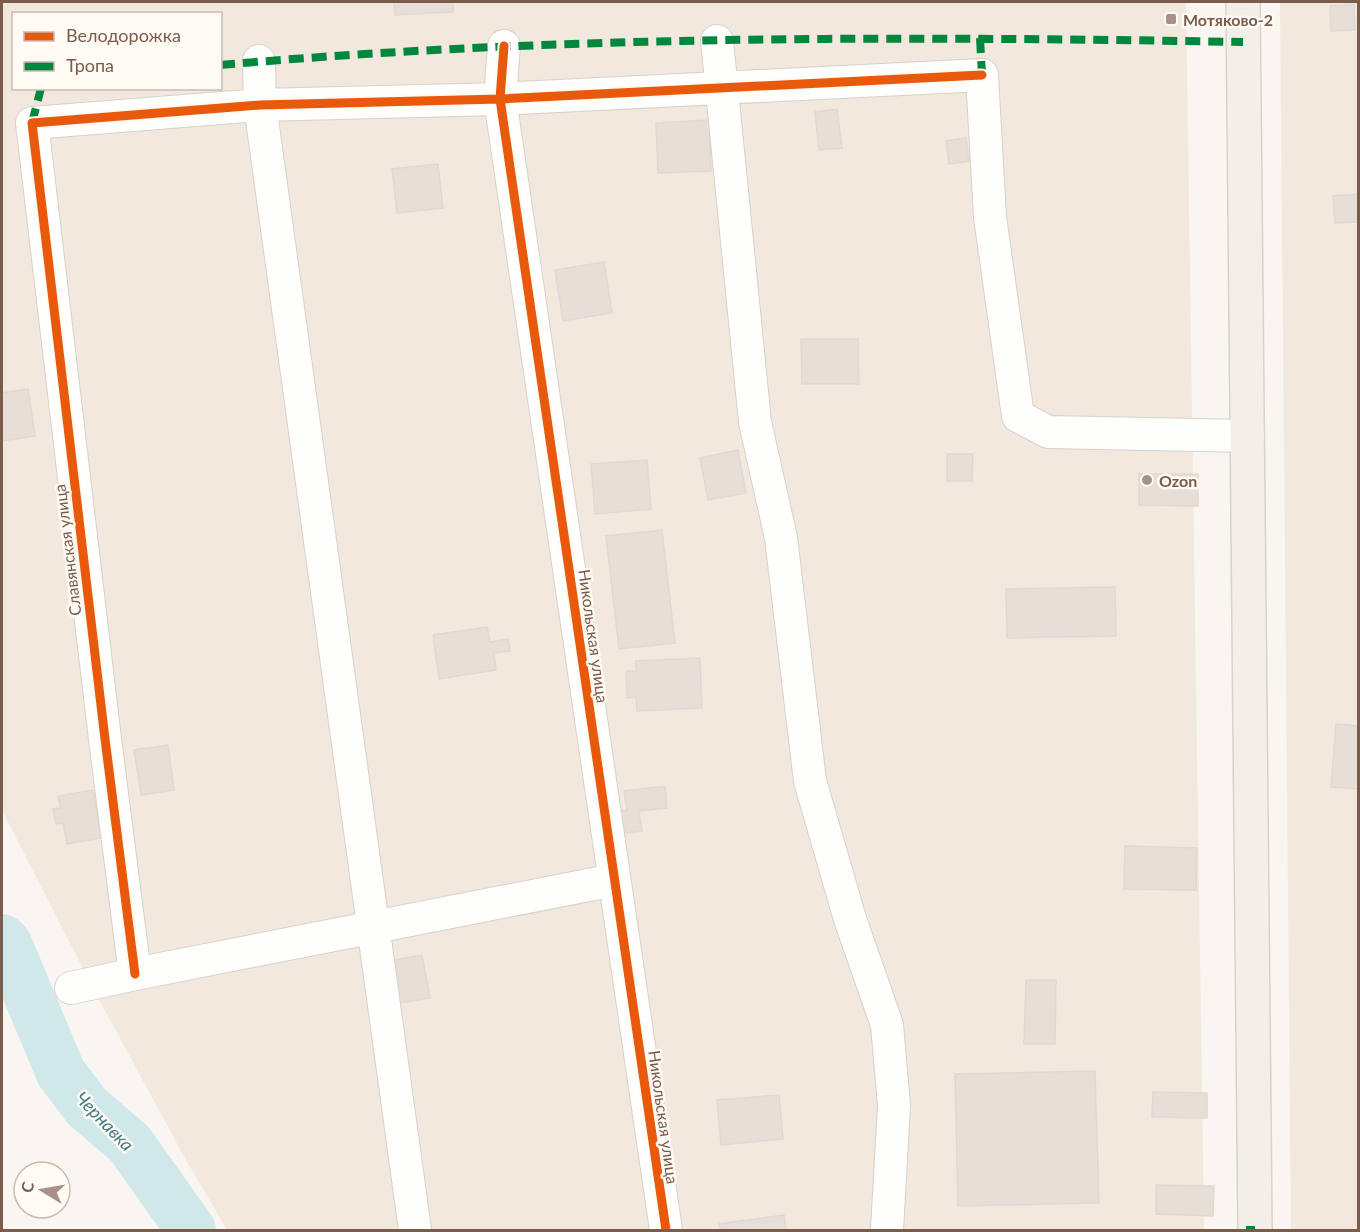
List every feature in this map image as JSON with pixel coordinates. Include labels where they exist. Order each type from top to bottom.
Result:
[{"type":"main road","points":[[1243,2],[1255,1230]]},
{"type":"street","points":[[717,41],[755,422],[781,537],[810,781],[850,920],[887,1025],[894,1105],[887,1230]]},
{"type":"street","name":"Никольская улица","points":[[504,46],[500,99],[666,1230]]},
{"type":"street","points":[[260,61],[260,105],[415,1230]]},
{"type":"street","points":[[260,105],[500,99],[982,75],[990,218],[1018,416],[1048,432],[1248,436]]},
{"type":"street","name":"Славянская улица","points":[[135,974],[103,727],[32,123],[260,105]]},
{"type":"street","points":[[71,988],[614,880]]},
{"type":"shaded area","points":[[2,2],[1186,2],[1204,1230],[227,1230],[186,1160],[96,994],[2,810]]},
{"type":"shaded area","points":[[1280,2],[1358,2],[1358,1230],[1291,1230]]},
{"type":"building","points":[[394,2],[453,2],[453,12],[395,15]]},
{"type":"building","points":[[1354,4],[1355,30],[1331,31],[1330,6]]},
{"type":"building","points":[[837,109],[842,148],[819,150],[815,112]]},
{"type":"building","points":[[709,120],[711,171],[658,173],[656,123]]},
{"type":"building","points":[[966,138],[969,161],[949,164],[946,141]]},
{"type":"building","points":[[438,164],[443,208],[397,213],[392,169]]},
{"type":"building","points":[[1358,194],[1358,222],[1335,223],[1333,196]]},
{"type":"building","points":[[604,262],[612,313],[563,321],[555,270]]},
{"type":"building","points":[[801,339],[858,339],[859,384],[802,384]]},
{"type":"building","points":[[28,389],[35,436],[2,441],[2,393]]},
{"type":"building","points":[[738,450],[746,493],[708,500],[700,458]]},
{"type":"building","points":[[947,454],[973,454],[972,481],[947,481]]},
{"type":"building","points":[[647,460],[651,509],[595,514],[591,464]]},
{"type":"building","points":[[1139,474],[1198,474],[1198,506],[1139,505]]},
{"type":"building","points":[[662,530],[675,643],[619,649],[606,536]]},
{"type":"building","points":[[1115,587],[1116,636],[1007,638],[1006,589]]},
{"type":"building","points":[[487,627],[490,642],[508,639],[510,651],[494,653],[496,670],[439,679],[433,635]]},
{"type":"building","points":[[700,658],[702,708],[637,711],[636,697],[627,698],[626,671],[636,671],[636,661]]},
{"type":"building","points":[[1336,724],[1358,726],[1358,789],[1331,787]]},
{"type":"building","points":[[168,745],[174,790],[141,795],[134,750]]},
{"type":"building","points":[[665,786],[667,808],[639,811],[642,831],[616,834],[613,811],[627,810],[624,791]]},
{"type":"building","points":[[93,790],[101,838],[67,844],[63,823],[56,824],[53,809],[61,808],[58,796]]},
{"type":"building","points":[[1125,846],[1197,848],[1196,890],[1124,889]]},
{"type":"building","points":[[422,955],[430,998],[400,1003],[393,960]]},
{"type":"building","points":[[1026,980],[1056,980],[1055,1044],[1024,1044]]},
{"type":"building","points":[[1095,1071],[1099,1203],[958,1206],[955,1074]]},
{"type":"building","points":[[1153,1092],[1207,1093],[1207,1118],[1152,1117]]},
{"type":"building","points":[[779,1095],[783,1139],[721,1145],[717,1100]]},
{"type":"building","points":[[1156,1185],[1214,1186],[1213,1216],[1156,1214]]},
{"type":"building","points":[[784,1215],[786,1230],[720,1230],[719,1224]]},
{"type":"waterway","name":"Чернавка","points":[[2,939],[7,944],[61,1073],[87,1107],[130,1144],[191,1230]]},
{"type":"marked path","points":[[980,38],[982,75]]},
{"type":"marked path","points":[[222,65],[475,48],[731,40],[987,39],[1243,42]]},
{"type":"marked path","points":[[32,123],[40,90]]},
{"type":"marked path","points":[[1246,1230],[1255,1230]]},
{"type":"cycle path","points":[[504,46],[500,99],[666,1230]]},
{"type":"cycle path","points":[[135,974],[32,123],[260,105],[500,99],[982,75]]},
{"type":"place","name":"Мотяково-2","points":[[1171,19]]},
{"type":"place","name":"Ozon","points":[[1147,480]]}]
